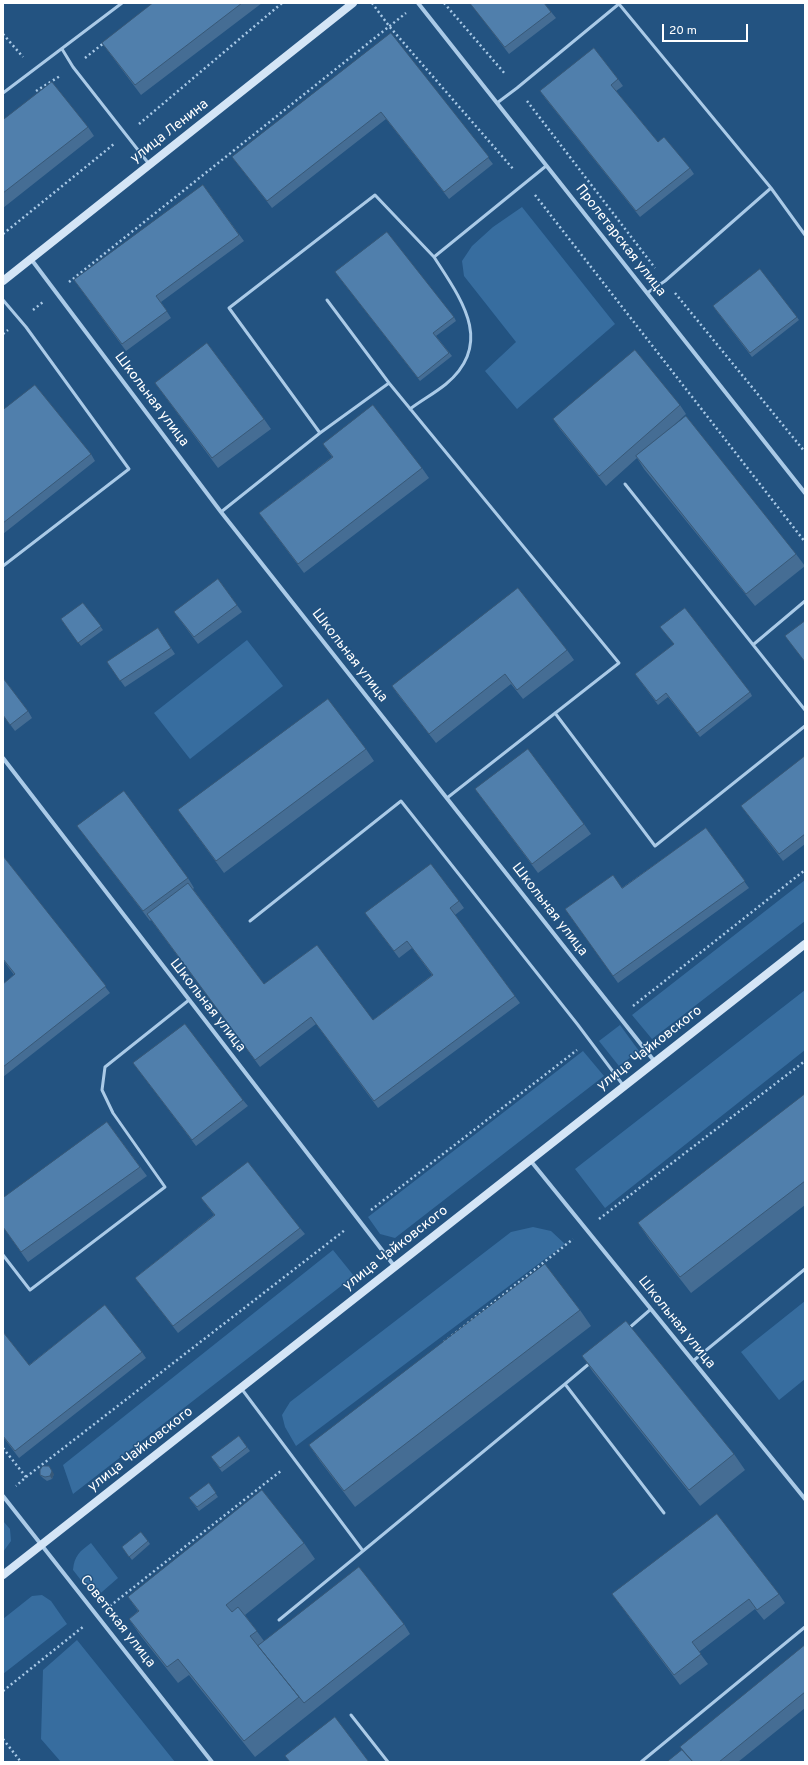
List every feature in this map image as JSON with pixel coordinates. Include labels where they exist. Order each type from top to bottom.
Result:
[{"type":"street","name":"улица Ленина","points":[[3,281],[354,3]]},
{"type":"street","name":"Пролетарская улица","points":[[418,3],[805,493]]},
{"type":"street","name":"Школьная улица","points":[[31,258],[221,512],[655,1062]]},
{"type":"street","name":"Школьная улица","points":[[3,758],[395,1267]]},
{"type":"street","name":"улица Чайковского","points":[[3,1575],[395,1267],[579,1120],[624,1087],[805,944]]},
{"type":"street","name":"Школьная улица","points":[[530,1160],[805,1499]]},
{"type":"street","name":"Советская улица","points":[[3,1496],[212,1762]]},
{"type":"lane","points":[[3,93],[122,3]]},
{"type":"lane","points":[[497,103],[619,4],[771,188],[805,235]]},
{"type":"lane","points":[[62,49],[74,67],[150,164]]},
{"type":"lane","points":[[434,257],[546,166]]},
{"type":"lane","points":[[647,293],[665,280],[771,188]]},
{"type":"lane","points":[[320,433],[229,308],[375,194],[434,257],[462,300],[470,324],[472,339],[468,355],[460,369],[446,383],[410,408]]},
{"type":"lane","points":[[3,300],[20,320],[129,469],[3,566]]},
{"type":"lane","points":[[327,300],[410,408],[619,663],[447,798]]},
{"type":"lane","points":[[221,512],[320,433],[390,383]]},
{"type":"lane","points":[[625,484],[754,644],[805,710]]},
{"type":"lane","points":[[754,644],[805,601]]},
{"type":"lane","points":[[554,713],[655,846],[805,726]]},
{"type":"lane","points":[[250,922],[401,801],[624,1087]]},
{"type":"lane","points":[[3,1255],[30,1290],[165,1187],[113,1114],[102,1090],[105,1067],[189,1000]]},
{"type":"lane","points":[[693,1361],[805,1269]]},
{"type":"lane","points":[[622,1334],[651,1309]]},
{"type":"lane","points":[[279,1620],[594,1359]]},
{"type":"lane","points":[[565,1384],[664,1513]]},
{"type":"lane","points":[[241,1388],[363,1551]]},
{"type":"lane","points":[[641,1762],[805,1627]]},
{"type":"lane","points":[[350,1715],[388,1762]]},
{"type":"path","points":[[3,234],[126,134],[282,3]]},
{"type":"path","points":[[372,3],[389,26],[526,183],[805,542]]},
{"type":"path","points":[[3,334],[418,3]]},
{"type":"path","points":[[444,3],[517,88],[665,280],[805,452]]},
{"type":"path","points":[[3,34],[34,70]]},
{"type":"path","points":[[620,1017],[805,870]]},
{"type":"path","points":[[3,1496],[589,1041]]},
{"type":"path","points":[[443,1342],[586,1229],[805,1061]]},
{"type":"path","points":[[3,1448],[26,1477]]},
{"type":"path","points":[[3,1691],[294,1460]]},
{"type":"path","points":[[3,1740],[20,1762]]},
{"type":"shaded area","points":[[522,207],[615,324],[517,409],[485,371],[516,342],[464,276],[462,261],[472,246],[493,227]]},
{"type":"shaded area","points":[[247,640],[283,686],[190,759],[154,713]]},
{"type":"shaded area","points":[[805,880],[805,921],[652,1039],[632,1015]]},
{"type":"shaded area","points":[[805,990],[805,1050],[605,1208],[575,1169]]},
{"type":"shaded area","points":[[620,1025],[639,1051],[619,1066],[599,1041]]},
{"type":"shaded area","points":[[583,1051],[604,1076],[395,1238],[380,1234],[368,1217]]},
{"type":"shaded area","points":[[533,1227],[551,1231],[565,1244],[296,1446],[285,1427],[282,1415],[290,1402],[511,1232]]},
{"type":"shaded area","points":[[333,1250],[354,1276],[73,1494],[63,1465]]},
{"type":"shaded area","points":[[805,1301],[805,1379],[779,1400],[741,1352]]},
{"type":"shaded area","points":[[3,1521],[10,1529],[11,1541],[3,1552]]},
{"type":"shaded area","points":[[91,1543],[118,1578],[95,1598],[73,1570],[78,1554]]},
{"type":"shaded area","points":[[42,1595],[51,1601],[67,1624],[3,1674],[3,1619],[32,1596]]},
{"type":"shaded area","points":[[77,1640],[175,1762],[61,1762],[41,1739],[43,1670]]},
{"type":"building","points":[[153,3],[242,3],[135,85],[102,43]]},
{"type":"building","points":[[470,3],[544,3],[551,12],[505,47]]},
{"type":"building","points":[[391,33],[489,157],[444,192],[381,112],[267,201],[232,157]]},
{"type":"building","points":[[594,48],[618,79],[611,85],[658,142],[664,137],[690,168],[636,211],[540,91]]},
{"type":"building","points":[[52,82],[88,127],[3,193],[3,120]]},
{"type":"building","points":[[203,185],[239,235],[156,296],[167,311],[122,344],[74,280]]},
{"type":"building","points":[[387,232],[454,317],[433,333],[449,353],[418,378],[335,272]]},
{"type":"building","points":[[760,269],[797,317],[750,353],[713,306]]},
{"type":"building","points":[[207,343],[264,419],[212,458],[155,383]]},
{"type":"building","points":[[635,350],[680,405],[599,476],[553,419]]},
{"type":"building","points":[[35,385],[91,454],[3,523],[3,410]]},
{"type":"building","points":[[373,405],[422,468],[298,564],[259,513],[333,457],[323,444]]},
{"type":"building","points":[[686,416],[796,554],[746,594],[636,456]]},
{"type":"building","points":[[218,579],[237,605],[194,637],[174,612]]},
{"type":"building","points":[[518,588],[567,650],[517,690],[505,674],[429,734],[392,686]]},
{"type":"building","points":[[83,603],[101,626],[78,643],[61,619]]},
{"type":"building","points":[[685,608],[750,692],[697,733],[666,693],[656,701],[635,674],[674,644],[660,627]]},
{"type":"building","points":[[805,621],[805,662],[785,636]]},
{"type":"building","points":[[158,628],[171,648],[120,681],[107,662]]},
{"type":"building","points":[[3,678],[28,711],[10,725],[3,715]]},
{"type":"building","points":[[328,699],[366,749],[216,861],[178,810]]},
{"type":"building","points":[[528,749],[584,824],[532,864],[475,789]]},
{"type":"building","points":[[805,756],[805,834],[779,854],[741,806]]},
{"type":"building","points":[[124,791],[188,878],[143,911],[77,826]]},
{"type":"building","points":[[706,828],[745,881],[613,976],[565,909],[613,875],[622,888]]},
{"type":"building","points":[[3,856],[106,986],[3,1067],[3,984],[15,974],[3,959]]},
{"type":"building","points":[[431,864],[459,901],[450,908],[515,996],[374,1101],[311,1017],[255,1060],[147,914],[188,883],[264,984],[317,945],[373,1020],[433,975],[407,941],[394,951],[365,913]]},
{"type":"building","points":[[185,1024],[243,1100],[192,1140],[133,1063]]},
{"type":"building","points":[[805,1094],[805,1181],[680,1277],[638,1223]]},
{"type":"building","points":[[107,1122],[140,1167],[21,1252],[3,1227],[3,1198]]},
{"type":"building","points":[[248,1162],[300,1228],[173,1326],[135,1278],[215,1215],[201,1198]]},
{"type":"building","points":[[545,1264],[580,1310],[344,1491],[309,1445]]},
{"type":"building","points":[[105,1305],[142,1352],[15,1451],[3,1436],[3,1332],[29,1365]]},
{"type":"building","points":[[626,1321],[734,1454],[689,1490],[582,1356]]},
{"type":"building","points":[[239,1436],[247,1447],[220,1468],[211,1457]]},
{"type":"building","points":[[43,1466],[49,1466],[52,1471],[50,1476],[45,1477],[40,1475],[40,1470]]},
{"type":"building","points":[[209,1483],[216,1493],[197,1507],[189,1498]]},
{"type":"building","points":[[262,1490],[304,1543],[226,1605],[232,1612],[238,1607],[257,1631],[250,1636],[299,1697],[244,1741],[178,1659],[167,1667],[129,1619],[139,1611],[128,1597]]},
{"type":"building","points":[[717,1514],[779,1594],[757,1610],[749,1599],[692,1642],[701,1654],[674,1675],[612,1594]]},
{"type":"building","points":[[141,1532],[148,1541],[129,1557],[122,1547]]},
{"type":"building","points":[[359,1567],[404,1624],[304,1703],[258,1646]]},
{"type":"building","points":[[805,1645],[805,1692],[719,1762],[693,1762],[680,1747]]},
{"type":"building","points":[[335,1717],[369,1762],[290,1762],[285,1756]]},
{"type":"building","points":[[682,1750],[693,1762],[667,1762]]}]
